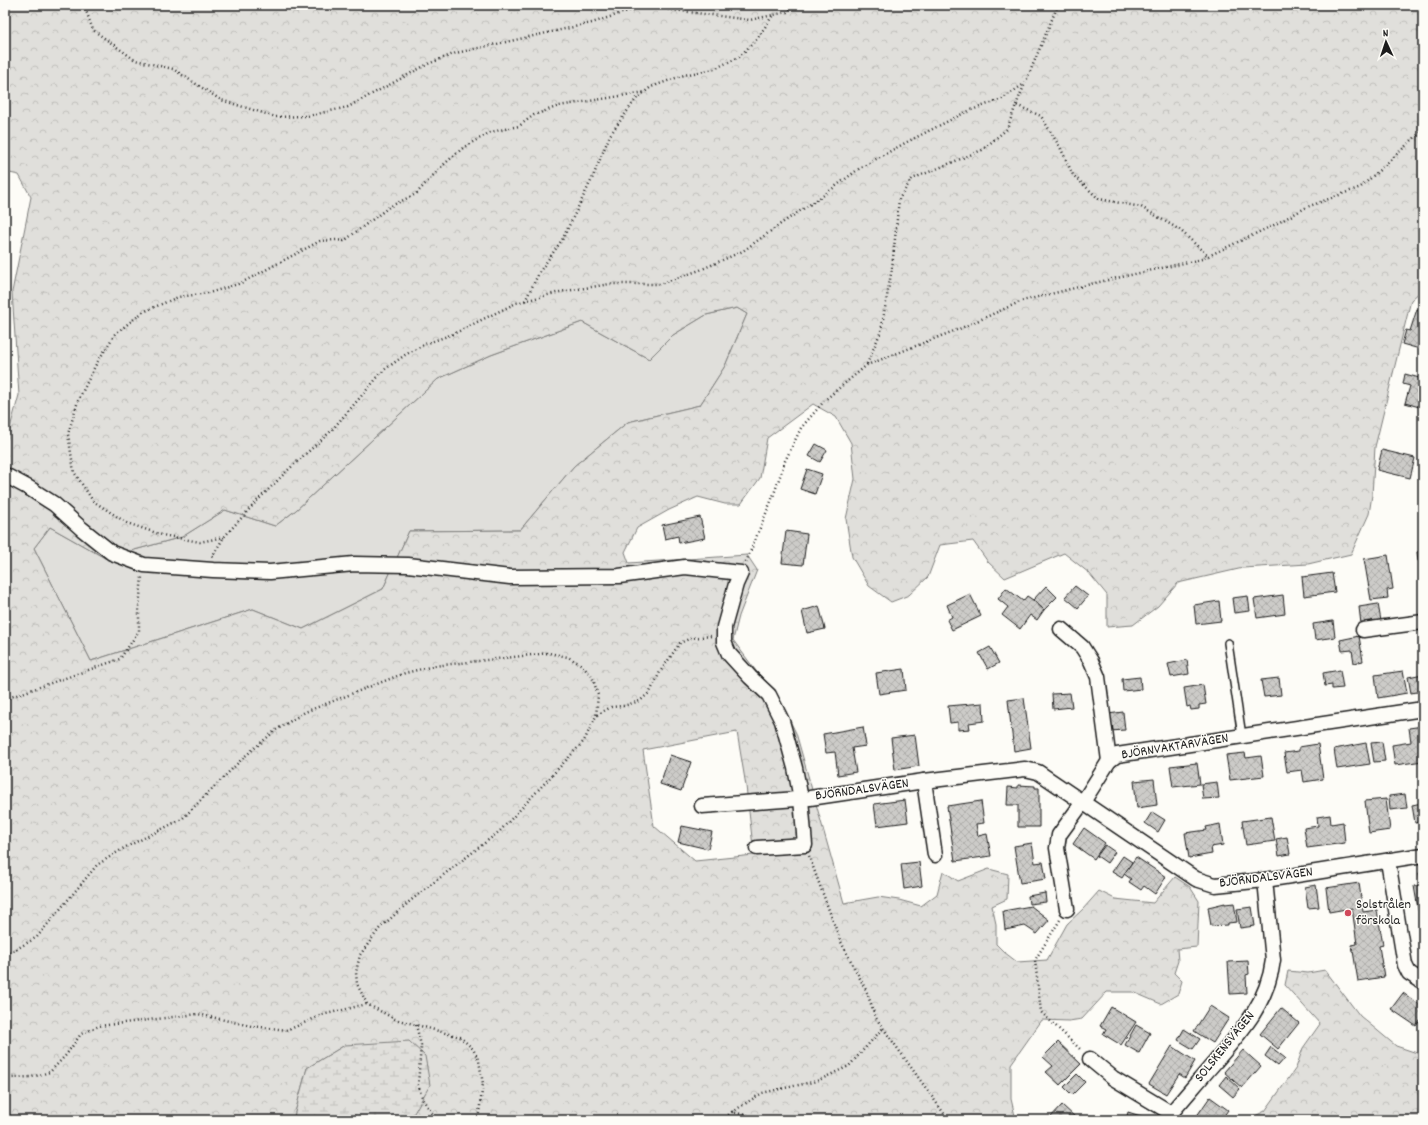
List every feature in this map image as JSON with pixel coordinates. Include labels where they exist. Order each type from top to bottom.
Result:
[{"type":"street","points":[[5,475],[54,504],[112,553],[144,565],[270,572],[354,564],[408,565],[510,577],[619,576],[685,567],[741,573]]},
{"type":"street","name":"BJÖRNDALSVÄGEN","points":[[741,573],[736,584],[724,627],[724,642],[729,654],[750,677],[762,687],[775,706],[782,720],[795,768],[801,799],[805,845]]},
{"type":"street","points":[[1363,630],[1423,622]]},
{"type":"street","points":[[1060,629],[1082,647],[1091,661],[1098,677],[1109,761]]},
{"type":"street","name":"BJÖRNVAKTARVÄGEN","points":[[1083,802],[1109,761],[1117,755],[1423,709]]},
{"type":"street","name":"BJÖRNDALSVÄGEN","points":[[702,806],[801,799],[924,781],[1025,769],[1038,772],[1196,879],[1215,885],[1265,880],[1423,854]]},
{"type":"street","name":"BJÖRNDALSVÄGEN","points":[[924,781],[935,855]]},
{"type":"street","points":[[1067,910],[1057,848],[1059,835],[1083,802]]},
{"type":"street","points":[[758,848],[805,845]]},
{"type":"street","points":[[1388,860],[1405,965],[1409,973],[1423,982]]},
{"type":"street","name":"SOLSKENSVÄGEN","points":[[1090,1059],[1113,1078],[1170,1117],[1246,1026],[1264,994],[1272,969],[1273,960],[1265,880]]},
{"type":"lane","name":"BJÖRNVAKTARVÄGEN","points":[[1228,643],[1242,736]]},
{"type":"path","points":[[84,5],[93,30],[135,60],[173,69],[222,100],[276,117],[308,116],[348,107],[428,64],[456,53],[592,23],[643,6],[750,20],[787,12],[794,5]]},
{"type":"path","points":[[867,365],[881,331],[892,268],[899,198],[912,179],[982,150],[1007,129],[1024,84],[1058,5]]},
{"type":"path","points":[[524,301],[540,271],[562,240],[592,179],[610,135],[636,99],[651,87],[684,75],[714,69],[739,57],[757,39],[773,15]]},
{"type":"path","points":[[204,569],[224,537],[288,470],[330,432],[384,370],[405,355],[425,344],[453,334],[516,303],[560,292],[610,284],[660,284],[707,267],[743,251],[860,168],[966,112],[1002,99],[1024,84]]},
{"type":"path","points":[[224,537],[200,542],[162,535],[127,523],[93,501],[74,472],[68,434],[78,401],[95,366],[115,334],[143,312],[178,297],[209,293],[241,282],[320,241],[344,241],[389,207],[416,194],[441,167],[464,147],[492,132],[519,126],[534,115],[559,106],[645,92]]},
{"type":"path","points":[[1016,105],[1041,116],[1061,148],[1073,175],[1099,199],[1141,207],[1180,230],[1208,256]]},
{"type":"path","points":[[741,573],[801,428],[826,399],[867,365],[959,329],[1022,301],[1202,259],[1274,225],[1307,207],[1361,187],[1423,130]]},
{"type":"path","points":[[5,699],[120,659],[139,632],[139,607],[144,565]]},
{"type":"path","points":[[596,716],[611,707],[623,706],[640,700],[650,692],[660,672],[680,643],[691,638],[724,636]]},
{"type":"path","points":[[5,953],[15,950],[37,937],[97,866],[124,848],[182,819],[255,748],[276,730],[304,712],[405,673],[434,666],[549,653],[568,657],[580,664],[592,676],[598,695],[596,716],[584,741],[500,832],[410,901],[379,929],[360,955],[356,972],[357,984],[367,1004],[395,1019],[460,1038],[473,1049],[479,1061],[483,1084],[478,1120]]},
{"type":"path","points":[[805,845],[840,940],[866,990],[876,1018],[945,1115],[946,1120]]},
{"type":"path","points":[[1067,910],[1035,960],[1041,1012],[1090,1059]]},
{"type":"path","points":[[5,1076],[10,1078],[32,1077],[50,1072],[66,1055],[81,1034],[98,1026],[198,1014],[251,1026],[288,1030],[322,1015],[367,1004]]},
{"type":"path","points":[[416,1025],[421,1045],[418,1085],[423,1100],[437,1120]]},
{"type":"path","points":[[722,1120],[732,1112],[762,1094],[817,1080],[849,1066],[883,1028]]},
{"type":"path","points":[[732,1112],[768,1120]]},
{"type":"green space","points":[[5,5],[1423,5],[1423,289],[1411,300],[1375,447],[1372,495],[1369,514],[1351,554],[1308,564],[1243,568],[1178,583],[1158,606],[1133,625],[1107,627],[1107,595],[1089,573],[1064,553],[1005,578],[988,562],[973,541],[940,545],[928,577],[909,595],[891,602],[869,586],[852,557],[846,519],[855,479],[851,443],[836,417],[813,404],[767,438],[760,478],[741,504],[725,504],[698,497],[669,510],[637,528],[625,552],[629,563],[747,555],[757,570],[739,616],[733,640],[756,671],[774,689],[796,733],[844,903],[878,897],[899,900],[921,906],[937,894],[943,871],[958,881],[989,869],[1008,874],[1007,899],[992,906],[996,924],[996,944],[1017,962],[1047,960],[1067,924],[1099,891],[1115,899],[1153,903],[1175,877],[1190,887],[1199,901],[1197,947],[1177,949],[1178,961],[1174,973],[1182,981],[1178,994],[1161,1004],[1133,992],[1107,992],[1082,1019],[1069,1021],[1042,1020],[1011,1064],[1011,1099],[1016,1120],[410,1120],[411,1118],[345,1045],[307,1068],[293,1120],[5,1120],[5,446],[19,395],[12,292],[31,197],[19,175],[5,172]],"holes":[[[737,308],[747,314],[725,366],[700,405],[628,422],[574,466],[520,530],[409,531],[383,589],[303,629],[253,609],[91,661],[34,548],[50,527],[105,558],[182,537],[225,510],[275,526],[296,510],[438,379],[491,355],[582,322],[649,359],[673,335],[706,315]],[[737,732],[746,786],[754,855],[695,861],[654,826],[643,750]]]},
{"type":"green space","points":[[737,308],[747,314],[725,366],[700,405],[628,422],[574,466],[520,530],[409,531],[383,589],[303,629],[253,609],[91,661],[34,548],[50,527],[105,558],[182,537],[225,510],[275,526],[296,510],[438,379],[491,355],[582,322],[649,359],[673,335],[706,315]]},
{"type":"green space","points":[[1325,970],[1360,1016],[1396,1046],[1423,1055],[1423,1120],[1247,1120],[1265,1111],[1296,1068],[1303,1048],[1320,1024],[1285,985],[1288,971],[1308,973]]},
{"type":"green space","points":[[409,1041],[425,1056],[430,1085],[410,1120],[293,1120],[307,1068],[345,1045]]},
{"type":"building","points":[[1417,309],[1423,311],[1423,350],[1402,344],[1406,330],[1410,331]]},
{"type":"building","points":[[1405,374],[1423,379],[1423,408],[1405,403],[1410,386],[1403,384]]},
{"type":"building","points":[[816,444],[827,450],[820,462],[809,456]]},
{"type":"building","points":[[1382,450],[1415,458],[1410,478],[1377,470]]},
{"type":"building","points":[[807,469],[822,474],[815,494],[800,489]]},
{"type":"building","points":[[700,517],[705,538],[679,543],[678,536],[665,539],[662,525]]},
{"type":"building","points":[[786,531],[807,534],[803,565],[782,563]]},
{"type":"building","points":[[1423,551],[1423,561],[1418,561],[1417,552]]},
{"type":"building","points":[[1388,555],[1393,589],[1387,590],[1388,598],[1371,600],[1364,559]]},
{"type":"building","points":[[1332,573],[1335,592],[1304,596],[1302,577]]},
{"type":"building","points":[[1046,586],[1057,597],[1044,610],[1033,600]]},
{"type":"building","points":[[1075,586],[1088,596],[1078,608],[1065,597]]},
{"type":"building","points":[[1006,588],[1023,601],[1027,596],[1044,610],[1037,620],[1030,615],[1020,629],[1002,615],[1008,607],[998,599]]},
{"type":"building","points":[[970,594],[981,616],[952,630],[947,620],[952,617],[947,605]]},
{"type":"building","points":[[1283,595],[1285,614],[1257,618],[1254,599]]},
{"type":"building","points":[[1248,596],[1250,611],[1234,613],[1232,598]]},
{"type":"building","points":[[1219,601],[1221,621],[1196,624],[1194,605]]},
{"type":"building","points":[[1378,604],[1381,621],[1361,624],[1359,607]]},
{"type":"building","points":[[819,606],[825,629],[807,633],[802,611]]},
{"type":"building","points":[[1333,621],[1335,637],[1315,640],[1313,624]]},
{"type":"building","points":[[1359,636],[1363,661],[1354,663],[1352,650],[1342,651],[1340,640]]},
{"type":"building","points":[[990,647],[999,663],[988,669],[979,653]]},
{"type":"building","points":[[1187,660],[1189,674],[1171,677],[1168,664]]},
{"type":"building","points":[[904,669],[906,690],[879,694],[876,673]]},
{"type":"building","points":[[1340,670],[1343,688],[1332,689],[1332,685],[1325,686],[1323,673]]},
{"type":"building","points":[[1403,671],[1407,693],[1378,698],[1375,675]]},
{"type":"building","points":[[1423,674],[1423,691],[1411,693],[1408,677]]},
{"type":"building","points":[[1140,677],[1141,689],[1123,691],[1122,679]]},
{"type":"building","points":[[1279,678],[1281,695],[1264,697],[1261,680]]},
{"type":"building","points":[[1203,685],[1206,704],[1199,705],[1199,709],[1191,710],[1190,706],[1187,707],[1184,688]]},
{"type":"building","points":[[1070,693],[1072,707],[1053,709],[1052,694]]},
{"type":"building","points":[[1024,698],[1031,748],[1014,751],[1008,700]]},
{"type":"building","points":[[983,703],[984,721],[969,723],[970,729],[958,730],[958,722],[950,723],[948,706]]},
{"type":"building","points":[[1123,712],[1125,730],[1110,731],[1108,714]]},
{"type":"building","points":[[1423,726],[1423,761],[1395,765],[1392,745],[1411,742],[1409,728]]},
{"type":"building","points":[[863,727],[866,746],[852,748],[856,772],[838,775],[835,752],[826,753],[823,734]]},
{"type":"building","points":[[915,735],[919,766],[895,770],[891,738]]},
{"type":"building","points":[[1382,742],[1385,761],[1374,762],[1371,743]]},
{"type":"building","points":[[1366,743],[1370,764],[1337,769],[1334,749]]},
{"type":"building","points":[[1318,744],[1323,779],[1304,782],[1302,770],[1287,772],[1284,753],[1299,751],[1299,747]]},
{"type":"building","points":[[1245,753],[1246,758],[1261,756],[1264,776],[1230,780],[1226,755]]},
{"type":"building","points":[[670,755],[691,762],[681,791],[660,784]]},
{"type":"building","points":[[1197,763],[1200,784],[1173,787],[1170,766]]},
{"type":"building","points":[[1154,779],[1157,805],[1137,808],[1134,781]]},
{"type":"building","points":[[1217,782],[1219,798],[1203,799],[1201,784]]},
{"type":"building","points":[[1018,785],[1035,786],[1035,788],[1039,788],[1039,827],[1018,827],[1018,805],[1007,805],[1008,787],[1018,788]]},
{"type":"building","points":[[1405,794],[1407,808],[1390,810],[1389,796]]},
{"type":"building","points":[[1386,799],[1390,830],[1369,833],[1365,801]]},
{"type":"building","points":[[905,800],[908,822],[877,826],[874,804]]},
{"type":"building","points":[[981,801],[984,823],[976,824],[978,836],[987,834],[991,856],[955,861],[947,806]]},
{"type":"building","points":[[1422,803],[1423,822],[1415,823],[1412,805]]},
{"type":"building","points":[[1152,812],[1165,820],[1158,832],[1145,823]]},
{"type":"building","points":[[1330,815],[1331,824],[1343,822],[1345,843],[1307,848],[1304,828],[1318,826],[1317,817]]},
{"type":"building","points":[[1271,817],[1275,841],[1246,845],[1242,821]]},
{"type":"building","points":[[1220,824],[1223,845],[1211,847],[1212,854],[1189,858],[1185,833],[1207,830],[1206,827]]},
{"type":"building","points":[[682,826],[712,832],[708,849],[678,842]]},
{"type":"building","points":[[1084,828],[1105,843],[1094,859],[1073,844]]},
{"type":"building","points":[[1287,837],[1290,854],[1279,856],[1276,839]]},
{"type":"building","points":[[1032,843],[1035,863],[1043,862],[1046,879],[1020,883],[1014,846]]},
{"type":"building","points":[[1105,845],[1115,852],[1107,863],[1097,856]]},
{"type":"building","points":[[1123,856],[1132,862],[1122,878],[1112,872]]},
{"type":"building","points":[[1136,857],[1166,877],[1155,894],[1144,886],[1141,890],[1129,882],[1131,879],[1124,874]]},
{"type":"building","points":[[919,862],[922,886],[904,889],[901,864]]},
{"type":"building","points":[[1423,872],[1423,920],[1420,920],[1414,886],[1421,885],[1419,873]]},
{"type":"building","points":[[1359,883],[1363,912],[1377,910],[1383,945],[1379,946],[1384,977],[1358,981],[1352,945],[1357,944],[1352,908],[1329,912],[1326,888]]},
{"type":"building","points":[[1316,885],[1319,907],[1308,908],[1305,887]]},
{"type":"building","points":[[1045,893],[1046,902],[1029,904],[1028,896]]},
{"type":"building","points":[[1225,903],[1234,903],[1237,922],[1228,923],[1228,925],[1211,926],[1208,907]]},
{"type":"building","points":[[1031,906],[1049,920],[1037,934],[1025,926],[1005,930],[1003,911]]},
{"type":"building","points":[[1252,907],[1255,926],[1240,928],[1237,909]]},
{"type":"building","points":[[1423,930],[1423,941],[1420,942],[1418,931]]},
{"type":"building","points":[[1248,961],[1249,974],[1246,975],[1247,993],[1230,994],[1228,962]]},
{"type":"building","points":[[1403,993],[1423,1007],[1423,1016],[1416,1026],[1391,1009]]},
{"type":"building","points":[[1210,1006],[1229,1018],[1213,1043],[1194,1031]]},
{"type":"building","points":[[1111,1007],[1136,1022],[1121,1045],[1103,1034],[1106,1029],[1100,1026]]},
{"type":"building","points":[[1281,1008],[1299,1023],[1278,1049],[1260,1034]]},
{"type":"building","points":[[1136,1025],[1150,1033],[1139,1053],[1125,1045]]},
{"type":"building","points":[[1184,1029],[1200,1039],[1193,1049],[1178,1040]]},
{"type":"building","points":[[1058,1042],[1081,1064],[1060,1085],[1046,1072],[1053,1066],[1043,1057]]},
{"type":"building","points":[[1172,1046],[1195,1061],[1185,1078],[1179,1074],[1166,1094],[1149,1084]]},
{"type":"building","points":[[1271,1047],[1285,1058],[1278,1066],[1265,1056]]},
{"type":"building","points":[[1243,1050],[1261,1066],[1242,1088],[1224,1072]]},
{"type":"building","points":[[1077,1074],[1085,1082],[1072,1095],[1064,1087]]},
{"type":"building","points":[[1226,1076],[1240,1089],[1233,1097],[1219,1085]]},
{"type":"building","points":[[1210,1097],[1228,1110],[1221,1120],[1194,1120]]},
{"type":"building","points":[[1062,1105],[1076,1118],[1074,1120],[1048,1120]]},
{"type":"building","points":[[1128,1112],[1150,1119],[1150,1120],[1126,1120]]},
{"type":"place","name":"Solstrålen förskola","points":[[1348,913]]}]
